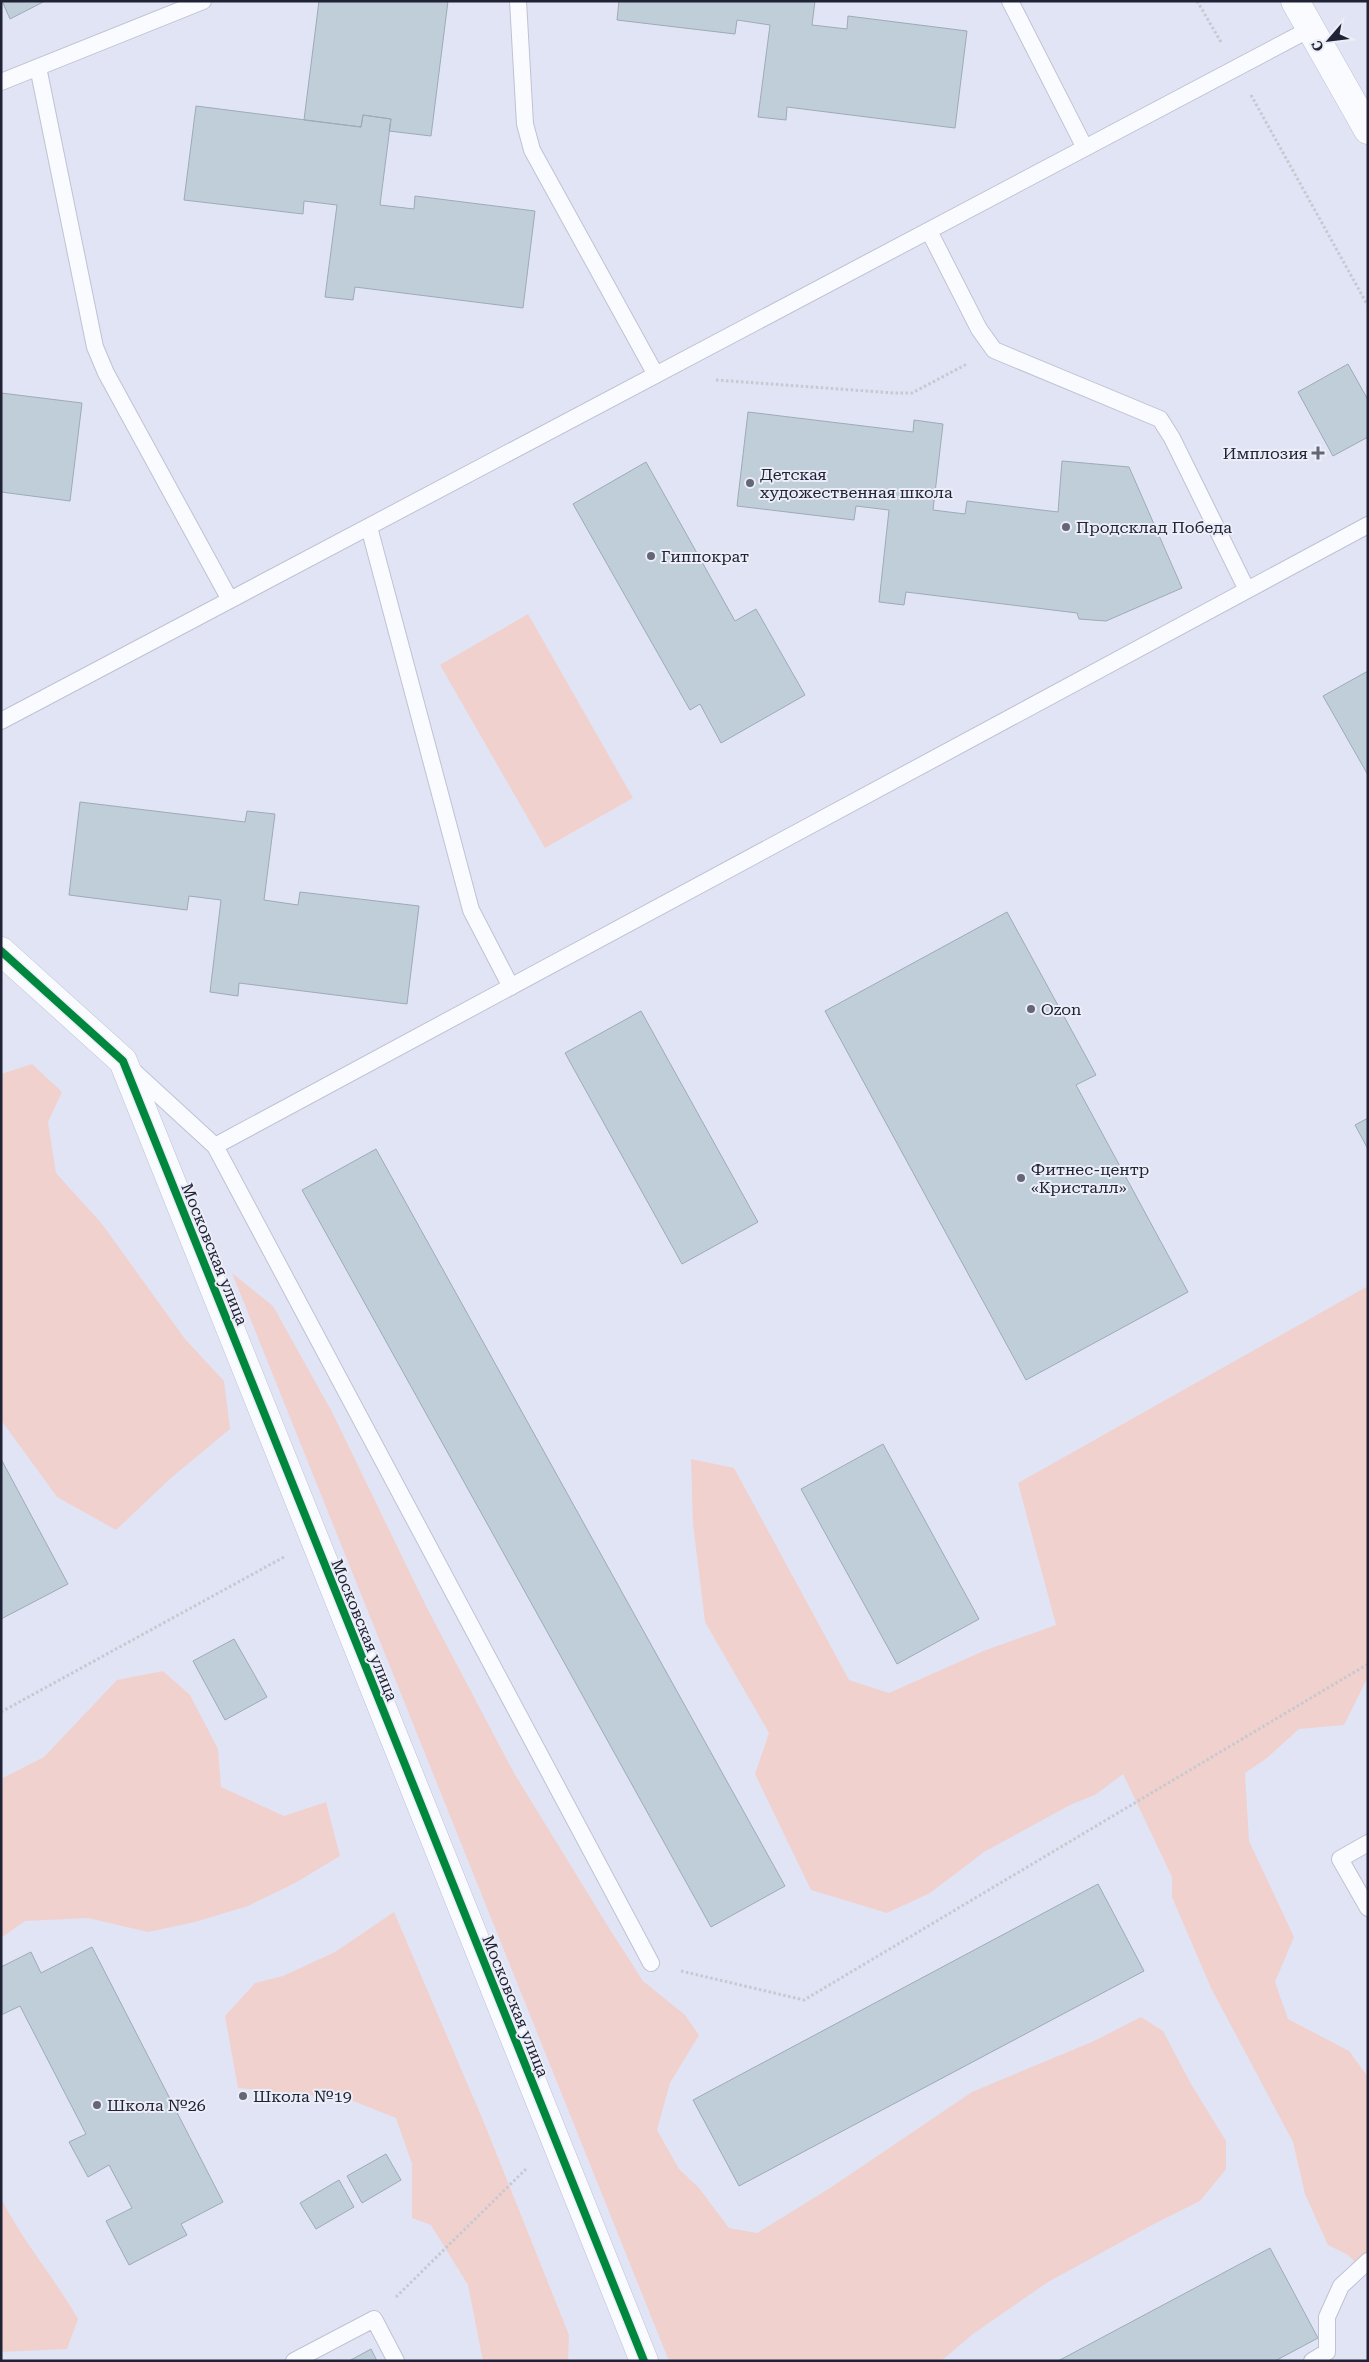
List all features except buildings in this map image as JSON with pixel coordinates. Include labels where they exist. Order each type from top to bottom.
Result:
[{"type":"main road","points":[[1295,1],[1368,130]]},
{"type":"main road","name":"Московская улица","points":[[1,951],[123,1062],[644,2361]]},
{"type":"lane","points":[[1,82],[203,1]]},
{"type":"lane","points":[[518,1],[525,124],[532,150],[656,375]]},
{"type":"lane","points":[[1010,1],[1085,148]]},
{"type":"lane","points":[[1,721],[1236,69],[1310,28]]},
{"type":"lane","points":[[38,67],[95,347],[106,373],[230,600]]},
{"type":"lane","points":[[929,231],[979,329],[994,350],[1160,419],[1172,438],[1247,590]]},
{"type":"lane","points":[[216,1146],[1368,524]]},
{"type":"lane","points":[[369,527],[471,910],[511,986]]},
{"type":"lane","points":[[123,1062],[216,1146],[651,1963]]},
{"type":"lane","points":[[1368,1843],[1340,1859],[1368,1908]]},
{"type":"lane","points":[[1312,2361],[1327,2352],[1327,2317],[1341,2286],[1368,2260]]},
{"type":"lane","points":[[294,2361],[374,2319],[396,2361]]},
{"type":"path","points":[[1197,1],[1368,306]]},
{"type":"path","points":[[656,375],[912,393],[994,350]]},
{"type":"path","points":[[1,1712],[315,1540]]},
{"type":"path","points":[[651,1963],[804,2000],[1368,1664]]},
{"type":"path","points":[[374,2319],[555,2140]]},
{"type":"shaded area","points":[[528,614],[633,798],[545,848],[440,665]]},
{"type":"shaded area","points":[[32,1064],[62,1092],[48,1122],[56,1173],[102,1224],[185,1339],[224,1381],[230,1429],[172,1477],[116,1530],[57,1497],[1,1420],[1,1074]]},
{"type":"shaded area","points":[[232,1273],[273,1306],[332,1412],[427,1608],[514,1773],[643,1981],[685,2015],[699,2035],[670,2083],[657,2130],[679,2169],[699,2188],[729,2228],[757,2233],[830,2188],[972,2092],[1094,2041],[1141,2017],[1163,2031],[1191,2084],[1226,2141],[1226,2169],[1200,2201],[1048,2282],[973,2334],[941,2361],[669,2361]]},
{"type":"shaded area","points":[[1368,1286],[1368,1677],[1344,1725],[1299,1729],[1267,1758],[1245,1773],[1249,1841],[1294,1937],[1275,1982],[1288,2019],[1349,2051],[1368,2077],[1368,2276],[1348,2255],[1328,2245],[1305,2194],[1293,2142],[1211,1988],[1172,1897],[1172,1877],[1123,1774],[1095,1795],[1072,1804],[984,1852],[930,1893],[887,1913],[811,1890],[755,1774],[769,1733],[705,1622],[693,1524],[691,1459],[734,1468],[849,1680],[889,1693],[986,1650],[1056,1625],[1018,1483]]},
{"type":"shaded area","points":[[163,1671],[190,1695],[218,1749],[221,1787],[284,1816],[326,1802],[340,1856],[295,1883],[248,1906],[195,1922],[148,1932],[88,1918],[25,1921],[1,1938],[1,1779],[44,1757],[117,1680]]},
{"type":"shaded area","points":[[394,1912],[485,2125],[569,2335],[568,2361],[483,2361],[468,2285],[431,2225],[412,2218],[412,2164],[396,2118],[348,2099],[238,2088],[225,2016],[255,1983],[283,1976],[335,1952]]},
{"type":"shaded area","points":[[1,2198],[19,2230],[78,2319],[67,2349],[1,2352]]},
{"type":"cycle path","points":[[1,951],[123,1061],[644,2361]]},
{"type":"place","name":"Имплозия","points":[[1318,453]]},
{"type":"place","name":"Детская художественная школа","points":[[750,483]]},
{"type":"place","name":"Продсклад Победа","points":[[1066,527]]},
{"type":"place","name":"Гиппократ","points":[[651,556]]},
{"type":"place","name":"Ozon","points":[[1031,1009]]},
{"type":"place","name":"Фитнес-центр «Кристалл»","points":[[1021,1178]]},
{"type":"place","name":"Школа №19","points":[[243,2096]]},
{"type":"place","name":"Школа №26","points":[[97,2105]]}]
